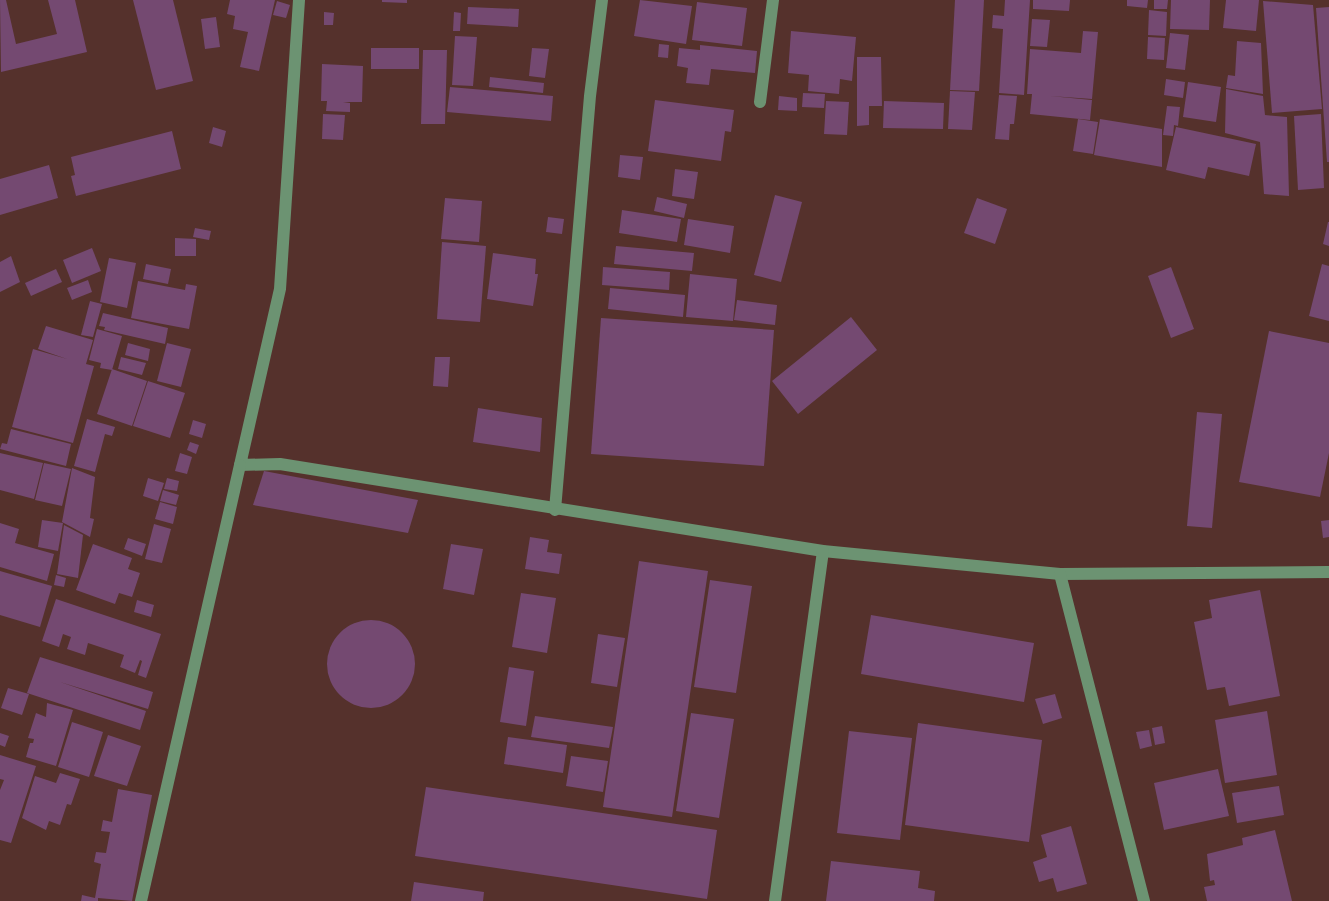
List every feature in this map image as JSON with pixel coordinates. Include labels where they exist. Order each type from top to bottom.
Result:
[{"type":"street","points":[[141,901],[280,290],[299,0]]},
{"type":"street","points":[[555,510],[590,96],[602,0]]},
{"type":"street","points":[[760,102],[773,0]]},
{"type":"street","points":[[240,465],[280,464],[555,510],[683,527],[823,551],[1059,574],[1329,572]]},
{"type":"street","points":[[775,901],[823,551]]},
{"type":"street","points":[[1059,574],[1144,901]]},
{"type":"building","points":[[0,0],[6,0],[16,44],[57,34],[48,0],[75,0],[87,52],[1,72]]},
{"type":"building","points":[[133,0],[173,0],[193,81],[156,90]]},
{"type":"building","points":[[230,0],[275,0],[259,71],[240,67],[248,32],[233,29],[235,16],[227,14]]},
{"type":"building","points":[[382,0],[407,0],[407,3],[382,2]]},
{"type":"building","points":[[640,0],[692,6],[686,44],[634,36]]},
{"type":"building","points":[[955,0],[984,0],[979,91],[950,90]]},
{"type":"building","points":[[1005,0],[1030,0],[1024,95],[999,93],[1003,29],[992,28],[993,15],[1004,16]]},
{"type":"building","points":[[1033,0],[1070,0],[1069,11],[1033,9]]},
{"type":"building","points":[[1127,0],[1148,0],[1147,8],[1127,6]]},
{"type":"building","points":[[1154,0],[1168,0],[1167,9],[1154,9]]},
{"type":"building","points":[[1171,0],[1210,0],[1209,30],[1170,29]]},
{"type":"building","points":[[1226,0],[1259,0],[1256,31],[1223,28]]},
{"type":"building","points":[[277,1],[290,5],[286,18],[273,15]]},
{"type":"building","points":[[1263,1],[1313,5],[1322,109],[1272,113]]},
{"type":"building","points":[[697,2],[747,8],[742,46],[692,40]]},
{"type":"building","points":[[468,7],[519,9],[518,27],[467,24]]},
{"type":"building","points":[[1329,7],[1329,162],[1327,162],[1316,8]]},
{"type":"building","points":[[1149,10],[1167,12],[1166,36],[1148,35]]},
{"type":"building","points":[[324,12],[334,13],[333,25],[324,25]]},
{"type":"building","points":[[454,12],[461,13],[460,31],[453,31]]},
{"type":"building","points":[[216,17],[220,47],[205,49],[201,19]]},
{"type":"building","points":[[1032,19],[1050,20],[1047,47],[1030,46]]},
{"type":"building","points":[[791,31],[856,37],[852,81],[840,79],[839,94],[808,91],[809,75],[788,73]]},
{"type":"building","points":[[1083,31],[1098,32],[1092,99],[1050,96],[1092,100],[1090,120],[1030,114],[1032,94],[1027,94],[1030,49],[1081,53]]},
{"type":"building","points":[[1170,33],[1189,35],[1185,70],[1166,68]]},
{"type":"building","points":[[455,36],[477,37],[473,86],[452,85]]},
{"type":"building","points":[[1148,37],[1165,38],[1164,60],[1147,59]]},
{"type":"building","points":[[1237,41],[1261,43],[1263,94],[1226,88],[1228,75],[1235,76]]},
{"type":"building","points":[[659,44],[669,45],[668,58],[658,57]]},
{"type":"building","points":[[700,45],[757,51],[755,73],[711,69],[709,85],[686,83],[688,68],[677,66],[679,48],[700,50]]},
{"type":"building","points":[[371,48],[419,48],[419,69],[371,69]]},
{"type":"building","points":[[532,48],[549,49],[545,78],[529,76]]},
{"type":"building","points":[[423,50],[447,50],[445,124],[421,124]]},
{"type":"building","points":[[857,57],[881,57],[882,106],[869,106],[869,125],[857,126]]},
{"type":"building","points":[[322,64],[363,66],[362,102],[343,102],[350,103],[350,112],[326,111],[327,101],[321,101]]},
{"type":"building","points":[[490,77],[544,83],[543,93],[489,87]]},
{"type":"building","points":[[1166,79],[1185,82],[1183,98],[1164,95]]},
{"type":"building","points":[[1188,82],[1221,87],[1216,122],[1183,117]]},
{"type":"building","points":[[450,87],[553,96],[551,121],[447,112]]},
{"type":"building","points":[[1226,89],[1263,96],[1265,115],[1287,117],[1289,196],[1264,194],[1260,142],[1225,133]]},
{"type":"building","points":[[950,91],[975,92],[972,130],[948,129]]},
{"type":"building","points":[[803,93],[825,94],[824,108],[802,107]]},
{"type":"building","points":[[999,95],[1017,96],[1014,124],[1010,124],[1009,140],[995,139]]},
{"type":"building","points":[[779,96],[797,98],[797,111],[778,110]]},
{"type":"building","points":[[655,100],[734,110],[731,132],[725,131],[721,161],[648,151]]},
{"type":"building","points":[[826,101],[849,102],[847,135],[824,134]]},
{"type":"building","points":[[884,101],[944,103],[943,129],[883,128]]},
{"type":"building","points":[[1167,106],[1180,107],[1178,126],[1174,125],[1173,136],[1163,135]]},
{"type":"building","points":[[323,114],[345,115],[343,140],[322,139]]},
{"type":"building","points":[[1321,114],[1324,188],[1298,190],[1294,116]]},
{"type":"building","points":[[1078,119],[1098,122],[1093,154],[1073,151]]},
{"type":"building","points":[[1100,119],[1162,129],[1162,167],[1094,155]]},
{"type":"building","points":[[213,127],[226,131],[222,147],[209,143]]},
{"type":"building","points":[[1176,127],[1256,144],[1249,176],[1208,167],[1205,179],[1166,170]]},
{"type":"building","points":[[172,131],[181,169],[76,196],[71,176],[75,175],[71,157]]},
{"type":"building","points":[[620,155],[643,157],[640,180],[618,177]]},
{"type":"building","points":[[49,165],[58,198],[0,215],[0,179]]},
{"type":"building","points":[[675,169],[698,172],[694,199],[672,196]]},
{"type":"building","points":[[775,195],[802,202],[781,282],[754,275]]},
{"type":"building","points":[[657,197],[687,204],[684,218],[654,211]]},
{"type":"building","points":[[445,198],[482,201],[479,242],[441,239]]},
{"type":"building","points":[[977,198],[1007,209],[995,244],[964,233]]},
{"type":"building","points":[[622,210],[681,219],[677,242],[619,233]]},
{"type":"building","points":[[548,217],[564,219],[562,234],[546,232]]},
{"type":"building","points":[[688,219],[734,226],[730,253],[684,245]]},
{"type":"building","points":[[1329,222],[1329,246],[1323,244]]},
{"type":"building","points":[[195,228],[211,231],[209,240],[193,237]]},
{"type":"building","points":[[175,238],[196,239],[196,256],[175,256]]},
{"type":"building","points":[[442,242],[486,246],[480,322],[437,319]]},
{"type":"building","points":[[616,246],[694,253],[692,271],[614,264]]},
{"type":"building","points":[[92,248],[101,271],[72,283],[63,260]]},
{"type":"building","points":[[493,253],[536,259],[535,274],[538,274],[533,306],[487,299]]},
{"type":"building","points":[[11,256],[20,282],[0,292],[0,262]]},
{"type":"building","points":[[109,258],[136,263],[127,308],[100,302]]},
{"type":"building","points":[[146,264],[171,269],[168,284],[143,279]]},
{"type":"building","points":[[1322,264],[1329,266],[1329,321],[1309,316]]},
{"type":"building","points":[[603,267],[670,272],[669,290],[602,285]]},
{"type":"building","points":[[1171,267],[1194,329],[1171,338],[1148,276]]},
{"type":"building","points":[[56,269],[62,282],[31,296],[25,283]]},
{"type":"building","points":[[690,274],[737,279],[733,321],[686,317]]},
{"type":"building","points":[[88,280],[92,292],[72,300],[67,288]]},
{"type":"building","points":[[138,281],[185,290],[186,284],[197,286],[189,329],[131,318]]},
{"type":"building","points":[[610,288],[685,295],[683,317],[608,309]]},
{"type":"building","points":[[737,300],[777,305],[775,325],[734,320]]},
{"type":"building","points":[[90,301],[102,304],[93,337],[81,335]]},
{"type":"building","points":[[103,313],[168,328],[165,344],[104,330],[105,327],[99,326]]},
{"type":"building","points":[[851,317],[877,350],[798,414],[772,381]]},
{"type":"building","points":[[601,318],[774,330],[764,466],[591,454]]},
{"type":"building","points":[[46,326],[93,340],[86,364],[94,366],[73,443],[12,427],[33,349],[67,359],[38,349]]},
{"type":"building","points":[[97,329],[122,336],[112,370],[100,368],[101,363],[89,360]]},
{"type":"building","points":[[1269,331],[1329,343],[1329,453],[1320,497],[1239,482]]},
{"type":"building","points":[[128,343],[150,349],[148,361],[125,355]]},
{"type":"building","points":[[167,343],[191,349],[181,387],[157,381]]},
{"type":"building","points":[[121,357],[146,363],[142,375],[118,369]]},
{"type":"building","points":[[435,357],[450,357],[448,387],[433,386]]},
{"type":"building","points":[[112,369],[147,381],[132,426],[97,414]]},
{"type":"building","points":[[148,381],[185,393],[170,438],[133,426]]},
{"type":"building","points":[[478,408],[542,418],[540,452],[473,442]]},
{"type":"building","points":[[1197,412],[1222,414],[1212,528],[1187,526]]},
{"type":"building","points":[[87,419],[115,427],[112,436],[105,434],[95,472],[74,466]]},
{"type":"building","points":[[193,420],[206,424],[202,438],[189,434]]},
{"type":"building","points":[[11,429],[71,444],[66,466],[0,449],[2,443],[7,444]]},
{"type":"building","points":[[190,442],[199,445],[196,454],[187,450]]},
{"type":"building","points":[[0,453],[43,463],[34,499],[0,490]]},
{"type":"building","points":[[180,453],[192,457],[187,474],[175,471]]},
{"type":"building","points":[[44,463],[71,469],[62,506],[35,500]]},
{"type":"building","points":[[72,468],[95,477],[90,518],[94,519],[90,537],[62,522]]},
{"type":"building","points":[[264,471],[418,500],[408,533],[253,505]]},
{"type":"building","points":[[148,478],[164,483],[158,501],[143,496]]},
{"type":"building","points":[[167,478],[179,481],[177,491],[164,489]]},
{"type":"building","points":[[163,490],[179,495],[176,505],[160,501]]},
{"type":"building","points":[[160,502],[177,507],[173,524],[155,519]]},
{"type":"building","points":[[42,520],[63,523],[58,551],[38,547]]},
{"type":"building","points":[[1329,520],[1329,537],[1323,538],[1321,521]]},
{"type":"building","points":[[0,523],[19,529],[15,543],[54,554],[47,581],[0,567]]},
{"type":"building","points":[[154,524],[171,529],[162,563],[145,559]]},
{"type":"building","points":[[64,525],[83,535],[78,578],[57,574]]},
{"type":"building","points":[[530,537],[549,540],[547,552],[562,554],[559,574],[525,569]]},
{"type":"building","points":[[128,538],[146,544],[142,556],[124,549]]},
{"type":"building","points":[[93,544],[132,558],[128,569],[140,573],[132,597],[119,593],[115,604],[76,590]]},
{"type":"building","points":[[451,544],[483,549],[474,595],[443,589]]},
{"type":"building","points":[[639,561],[708,571],[672,817],[603,807]]},
{"type":"building","points":[[0,571],[52,586],[40,627],[0,615]]},
{"type":"building","points":[[56,575],[66,578],[64,587],[54,585]]},
{"type":"building","points":[[710,580],[752,586],[736,693],[694,687]]},
{"type":"building","points":[[1260,590],[1280,696],[1229,706],[1225,687],[1207,690],[1194,622],[1212,618],[1209,600]]},
{"type":"building","points":[[521,593],[556,598],[547,653],[512,647]]},
{"type":"building","points":[[56,599],[161,634],[146,678],[138,675],[142,661],[140,660],[135,673],[120,667],[124,655],[88,643],[85,655],[67,649],[71,637],[63,634],[59,647],[42,641]]},
{"type":"building","points":[[137,600],[154,605],[151,617],[134,612]]},
{"type":"building","points":[[871,615],[1034,643],[1024,702],[861,674]]},
{"type":"building","points":[[371,620],[388,623],[402,633],[412,647],[415,664],[412,681],[402,695],[388,705],[371,708],[354,705],[340,695],[330,681],[327,664],[330,647],[340,633],[354,623]]},
{"type":"building","points":[[598,634],[625,638],[617,687],[591,683]]},
{"type":"building","points":[[40,657],[153,692],[148,709],[60,682],[146,711],[140,730],[27,693]]},
{"type":"building","points":[[509,667],[534,671],[526,726],[500,722]]},
{"type":"building","points":[[8,688],[29,694],[22,715],[1,708]]},
{"type":"building","points":[[1055,694],[1062,718],[1043,724],[1035,699]]},
{"type":"building","points":[[47,703],[73,710],[56,766],[26,757],[30,743],[33,743],[34,739],[28,738],[36,713],[46,717]]},
{"type":"building","points":[[1267,711],[1277,775],[1225,783],[1215,720]]},
{"type":"building","points":[[691,713],[734,719],[719,818],[676,811]]},
{"type":"building","points":[[535,716],[613,727],[609,748],[531,737]]},
{"type":"building","points":[[72,722],[103,732],[89,777],[58,767]]},
{"type":"building","points":[[918,723],[1042,740],[1029,842],[905,825]]},
{"type":"building","points":[[1162,726],[1165,743],[1155,745],[1152,728]]},
{"type":"building","points":[[1149,730],[1152,746],[1140,749],[1136,732]]},
{"type":"building","points":[[849,731],[912,738],[900,840],[837,833]]},
{"type":"building","points":[[0,733],[9,736],[5,747],[0,745]]},
{"type":"building","points":[[108,735],[141,746],[127,786],[94,776]]},
{"type":"building","points":[[508,737],[567,745],[563,773],[504,764]]},
{"type":"building","points":[[0,755],[36,766],[11,843],[0,840],[0,790],[4,780],[0,779]]},
{"type":"building","points":[[571,756],[608,761],[603,792],[566,786]]},
{"type":"building","points":[[1218,769],[1229,816],[1164,830],[1154,783]]},
{"type":"building","points":[[60,773],[80,779],[71,805],[67,804],[60,825],[49,821],[46,830],[22,818],[35,776],[56,783]]},
{"type":"building","points":[[1279,786],[1284,815],[1237,823],[1232,793]]},
{"type":"building","points":[[426,787],[717,830],[707,899],[415,856]]},
{"type":"building","points":[[118,789],[152,795],[132,901],[98,898],[98,901],[81,901],[82,895],[95,898],[101,864],[94,862],[96,852],[106,853],[110,832],[101,831],[103,820],[112,822]]},
{"type":"building","points":[[1071,826],[1087,884],[1057,892],[1053,878],[1039,882],[1033,862],[1047,857],[1041,835]]},
{"type":"building","points":[[1275,830],[1292,901],[1207,901],[1204,887],[1215,885],[1214,880],[1210,881],[1207,854],[1243,845],[1242,838]]},
{"type":"building","points":[[831,861],[920,871],[918,888],[935,891],[934,901],[826,901]]},
{"type":"building","points":[[414,882],[484,892],[483,901],[411,901]]}]
